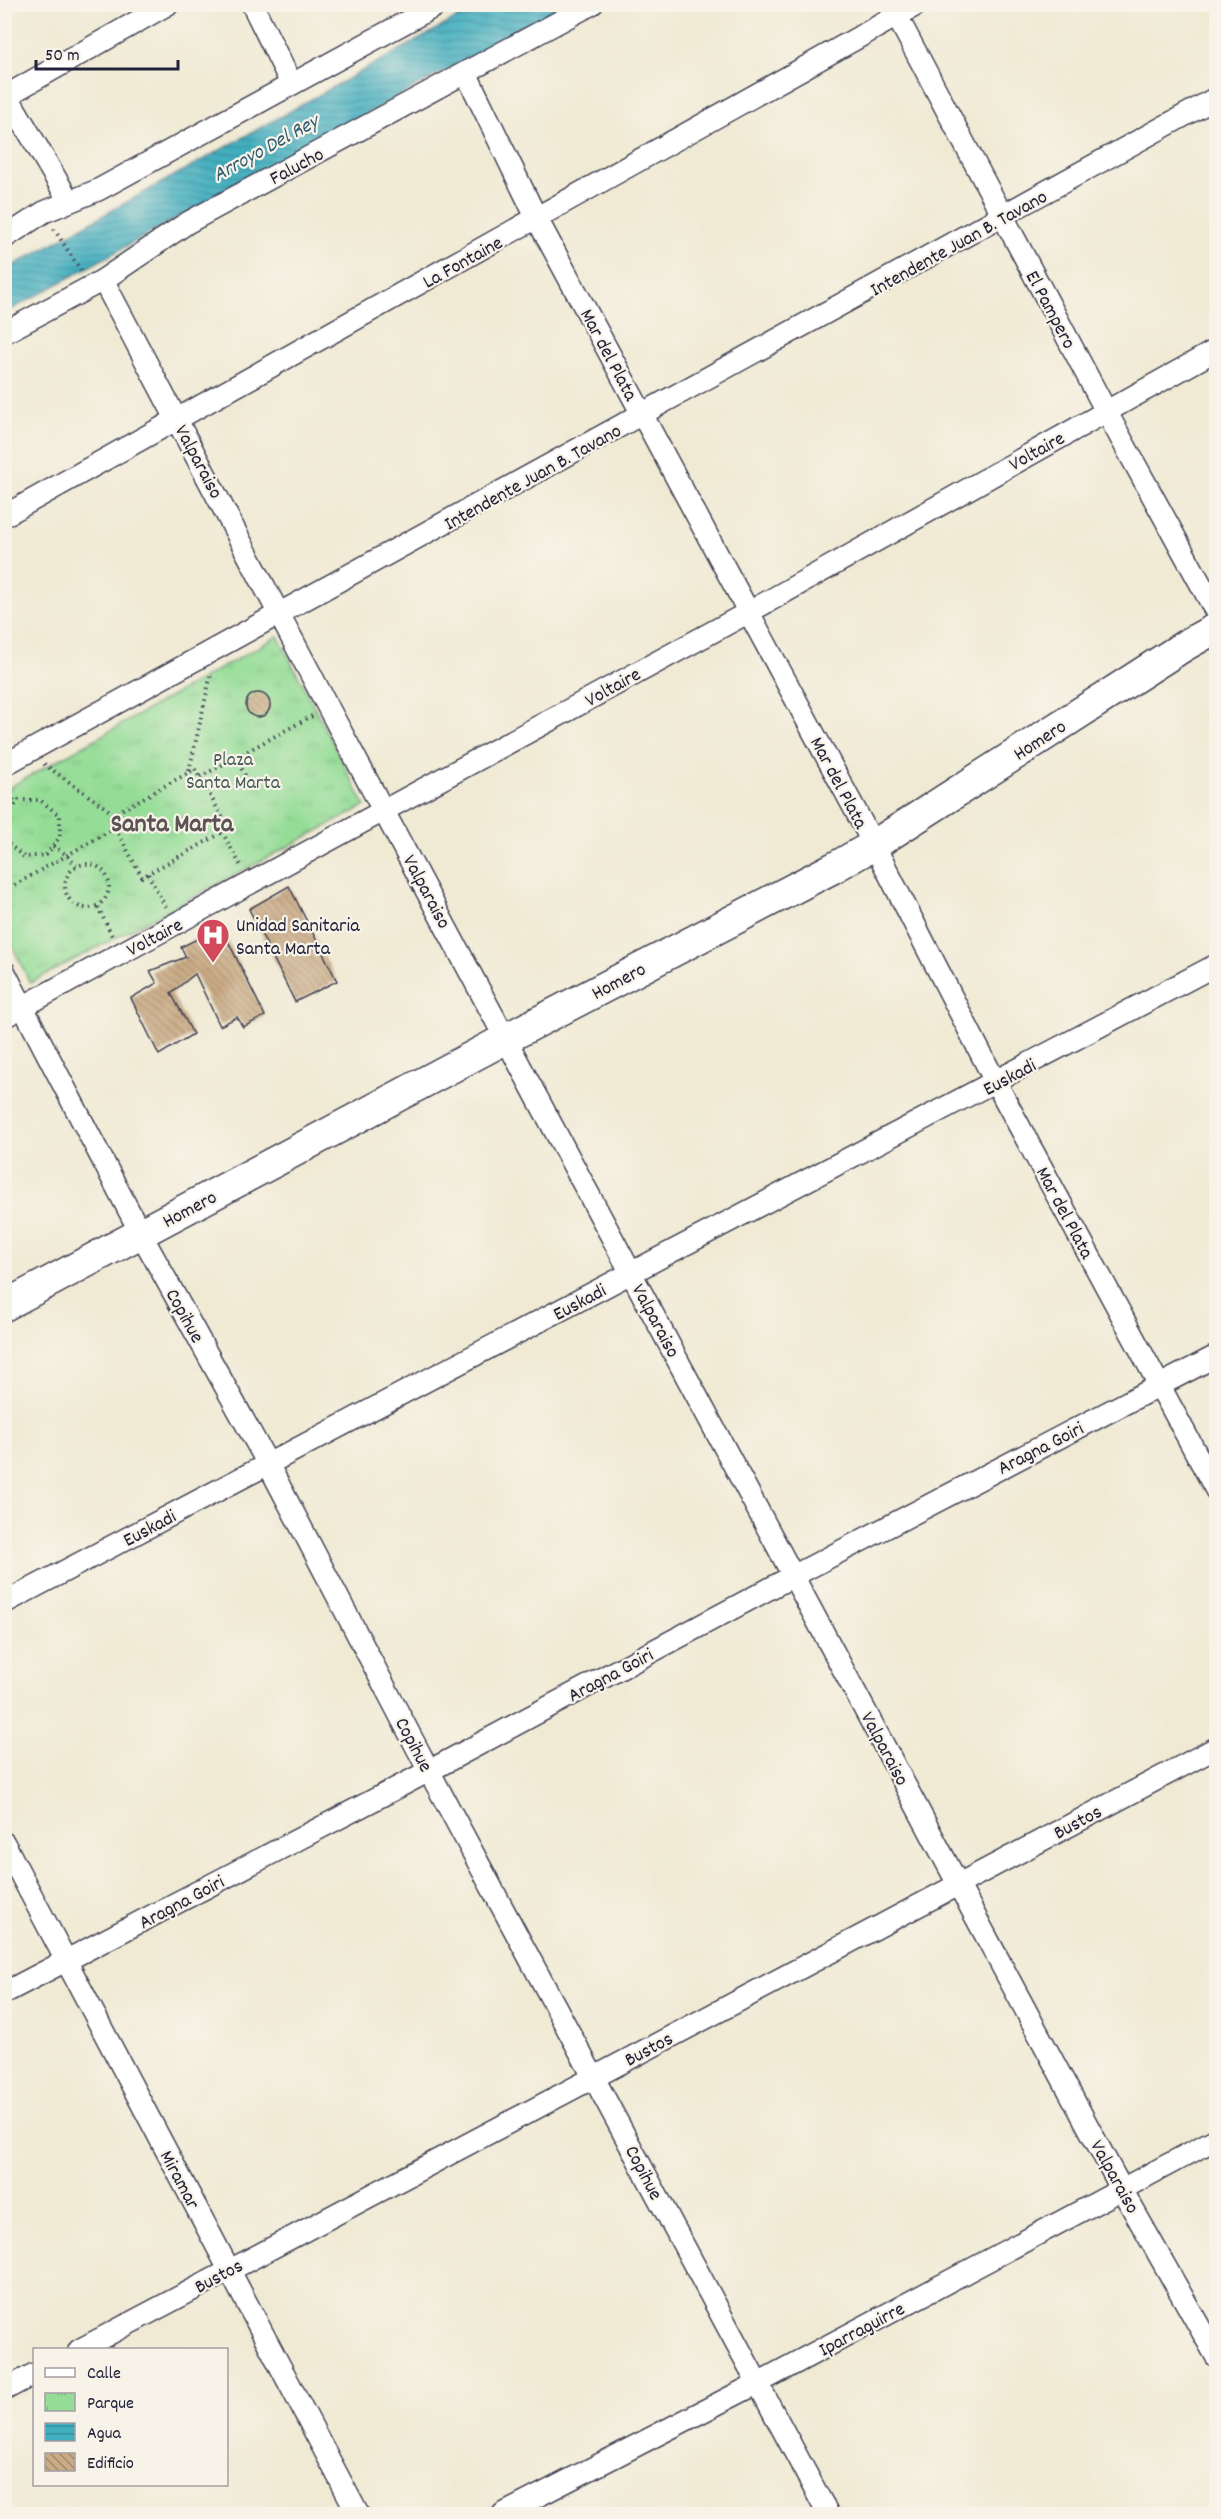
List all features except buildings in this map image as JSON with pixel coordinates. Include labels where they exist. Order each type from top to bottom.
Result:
[{"type":"main road","name":"Homero","points":[[4,1306],[874,845],[1184,646],[1216,628]]},
{"type":"street","points":[[69,201],[6,94],[168,4]]},
{"type":"street","points":[[252,4],[291,83]]},
{"type":"street","points":[[4,238],[44,212],[98,190],[439,4]]},
{"type":"street","name":"Falucho","points":[[4,333],[103,280],[187,223],[592,4]]},
{"type":"street","name":"La Fontaine","points":[[4,516],[537,219],[894,10],[918,4]]},
{"type":"street","name":"El Pampero","points":[[894,10],[1106,411],[1216,612]]},
{"type":"street","name":"Mar del Plata","points":[[466,73],[537,219],[874,845],[996,1083],[1216,1490]]},
{"type":"street","name":"Intendente Juan B. Tavano","points":[[4,765],[1004,217],[1216,98]]},
{"type":"street","name":"Valparaiso","points":[[103,280],[328,707],[795,1575],[958,1884],[1121,2188],[1216,2356]]},
{"type":"street","name":"Voltaire","points":[[13,1012],[749,612],[1216,350]]},
{"type":"street","name":"Euskadi","points":[[4,1603],[996,1083],[1216,965]]},
{"type":"street","name":"Copihue","points":[[4,971],[13,1012],[141,1234],[268,1464],[429,1771],[828,2514]]},
{"type":"street","name":"Aragna Goiri","points":[[4,1993],[429,1771],[795,1575],[1216,1356]]},
{"type":"street","name":"Bustos","points":[[81,2348],[1216,1748]]},
{"type":"street","name":"Miramar","points":[[4,1843],[358,2514]]},
{"type":"street","name":"Iparraguirre","points":[[503,2514],[759,2383],[1216,2139]]},
{"type":"street","points":[[4,2390],[33,2375]]},
{"type":"path","points":[[56,231],[81,272]]},
{"type":"path","points":[[189,772],[218,647]]},
{"type":"path","points":[[200,777],[328,707]]},
{"type":"path","points":[[28,752],[114,814]]},
{"type":"path","points":[[236,758],[247,779]]},
{"type":"path","points":[[195,769],[200,777],[229,829],[142,878],[109,817],[195,769]]},
{"type":"path","points":[[4,783],[16,804]]},
{"type":"path","points":[[4,820],[19,800],[40,800],[60,816],[60,837],[46,855],[24,857],[7,843],[4,828]]},
{"type":"path","points":[[4,891],[115,828]]},
{"type":"path","points":[[222,832],[252,884]]},
{"type":"path","points":[[53,846],[67,855],[76,866]]},
{"type":"path","points":[[96,863],[107,875],[109,895],[98,907],[80,909],[66,896],[65,875],[76,866],[96,863]]},
{"type":"path","points":[[148,874],[175,925]]},
{"type":"path","points":[[98,907],[120,954]]},
{"type":"green space","name":"Plaza Santa Marta","points":[[278,636],[365,806],[30,983],[5,930],[5,790]]},
{"type":"water","name":"Arroyo Del Rey","points":[[482,4],[565,5],[5,313],[5,270]]},
{"type":"place","name":"Unidad Sanitaria Santa Marta","points":[[213,964]]},
{"type":"district","name":"Santa Marta","points":[[172,822]]}]
